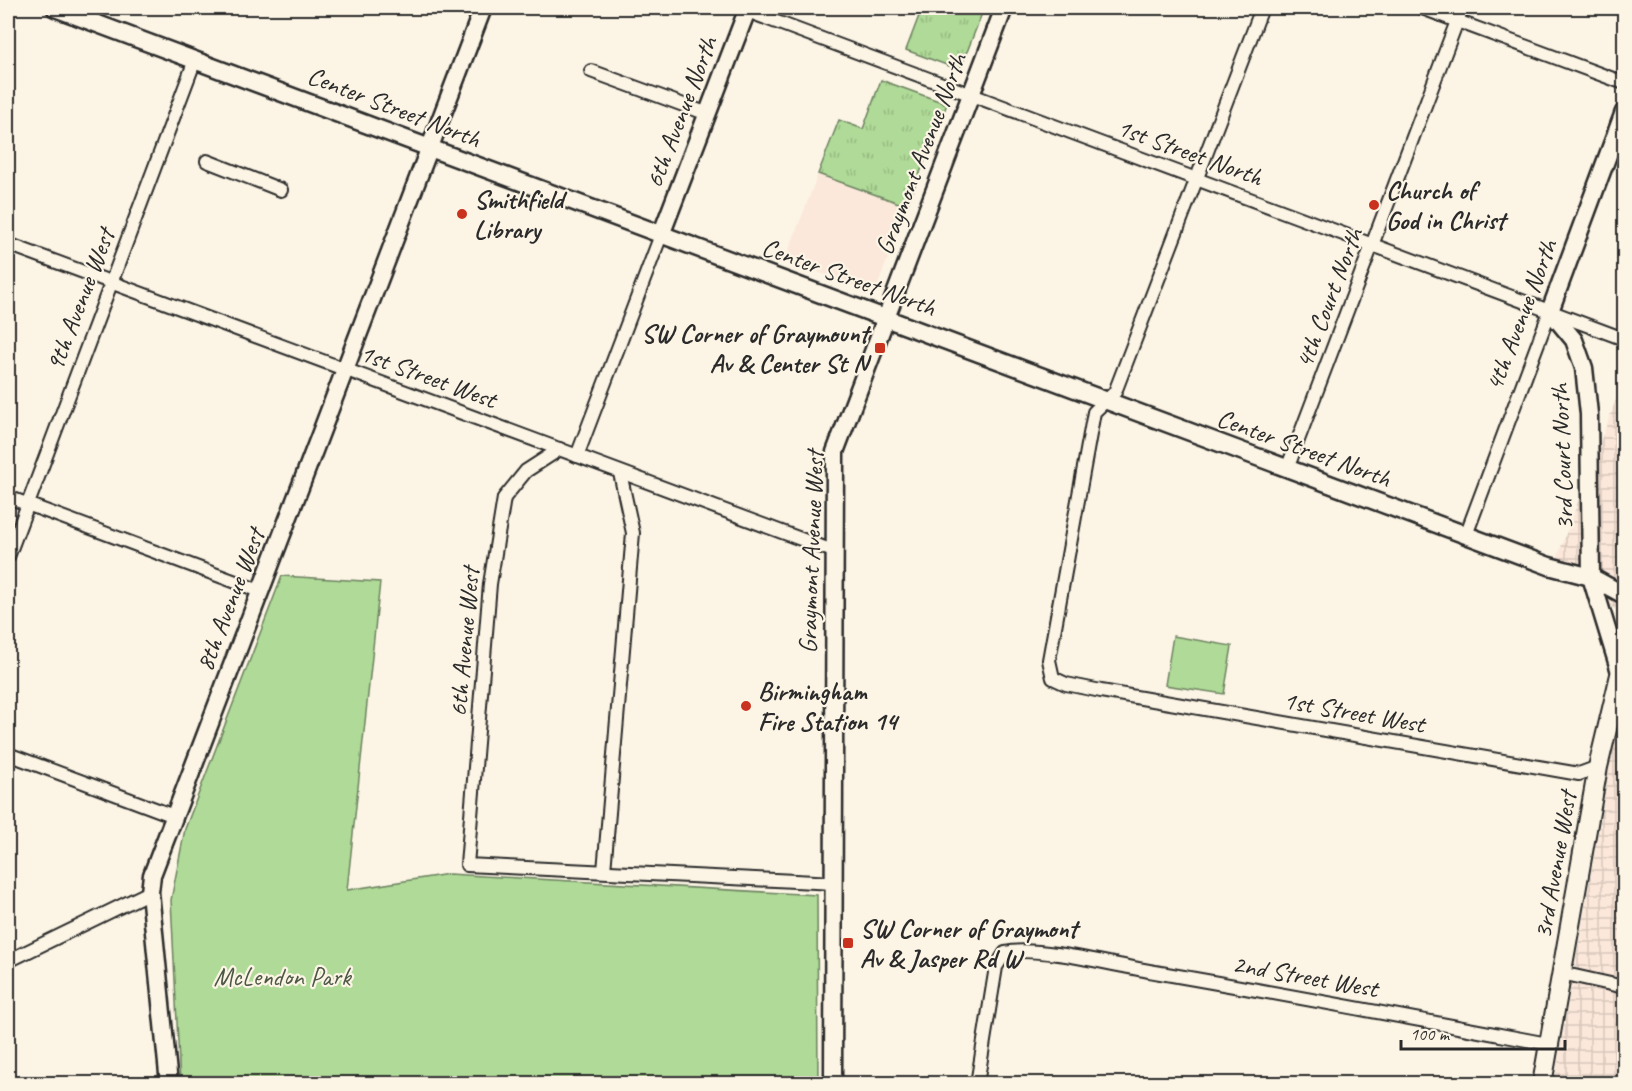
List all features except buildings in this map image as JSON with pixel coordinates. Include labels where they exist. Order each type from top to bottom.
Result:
[{"type":"main road","name":"3rd Avenue West","points":[[1542,1083],[1598,767],[1622,665]]},
{"type":"street","name":"Center Street North","points":[[55,8],[1287,469],[1549,566],[1591,577],[1624,595]]},
{"type":"street","name":"8th Avenue West","points":[[169,1083],[150,892],[152,875],[483,8]]},
{"type":"street","name":"Graymont Avenue North","points":[[886,318],[1004,8]]},
{"type":"street","points":[[1103,400],[1115,392],[1262,8]]},
{"type":"street","points":[[1422,8],[1624,83]]},
{"type":"street","name":"4th Court North","points":[[1287,469],[1462,8]]},
{"type":"street","name":"1st Street North","points":[[745,9],[1624,339]]},
{"type":"street","name":"6th Avenue North","points":[[661,235],[708,114],[745,9]]},
{"type":"street","name":"9th Avenue West","points":[[8,556],[195,60]]},
{"type":"street","points":[[591,71],[708,114]]},
{"type":"street","name":"4th Avenue North","points":[[1466,535],[1624,112]]},
{"type":"street","points":[[207,161],[281,190]]},
{"type":"street","points":[[577,456],[661,235]]},
{"type":"street","name":"1st Street West","points":[[8,244],[833,551]]},
{"type":"street","name":"3rd Court North","points":[[1550,311],[1574,340],[1587,387],[1591,577],[1622,665]]},
{"type":"street","name":"Graymont Avenue West","points":[[833,1083],[835,452],[886,318]]},
{"type":"street","name":"1st Street West","points":[[1103,400],[1094,412],[1048,660],[1053,678],[1066,684],[1101,691],[1579,774],[1598,767]]},
{"type":"street","name":"6th Avenue West","points":[[560,449],[526,471],[504,498],[490,584],[467,865],[604,871]]},
{"type":"street","points":[[620,473],[633,533],[604,871],[835,883]]},
{"type":"street","points":[[8,497],[260,591]]},
{"type":"street","points":[[8,754],[174,816]]},
{"type":"street","points":[[8,961],[150,892]]},
{"type":"street","name":"2nd Street West","points":[[976,1083],[996,967],[1005,953],[1016,950],[1548,1044]]},
{"type":"street","points":[[1561,973],[1624,987]]},
{"type":"shaded area","points":[[818,174],[907,206],[875,293],[785,260]]},
{"type":"shaded area","points":[[1624,378],[1624,617],[1557,558]]},
{"type":"shaded area","points":[[1624,706],[1624,1083],[1554,1084],[1612,754]]},
{"type":"green space","points":[[922,8],[984,8],[960,70],[906,50]]},
{"type":"green space","points":[[881,80],[947,104],[907,206],[818,174],[839,120],[863,129]]},
{"type":"green space","name":"McLendon Park","points":[[282,576],[380,582],[347,890],[449,874],[817,895],[818,1083],[180,1083],[171,900],[185,829]]},
{"type":"green space","points":[[1173,636],[1232,646],[1224,694],[1165,685]]},
{"type":"place","name":"Church of God in Christ","points":[[1374,205]]},
{"type":"place","name":"Smithfield Library","points":[[462,214]]},
{"type":"place","name":"SW Corner of Graymount Av & Center St N","points":[[880,348]]},
{"type":"place","name":"Birmingham Fire Station 14","points":[[746,706]]},
{"type":"place","name":"SW Corner of Graymont Av & Jasper Rd W","points":[[848,943]]}]
